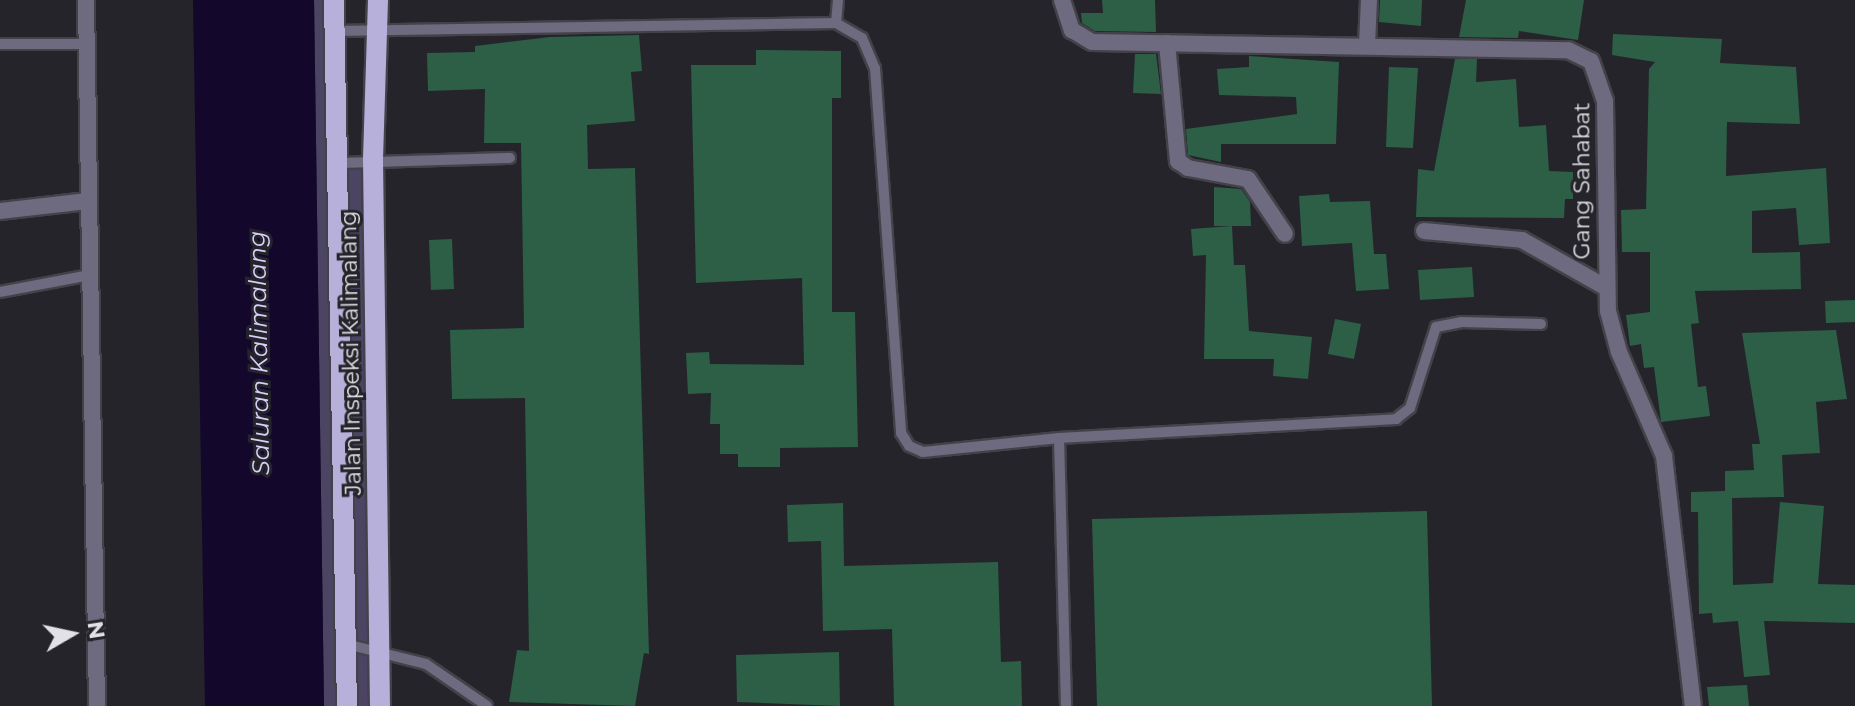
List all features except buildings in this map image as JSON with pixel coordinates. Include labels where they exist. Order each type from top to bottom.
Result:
[{"type":"main road","name":"Jalan Inspeksi Kalimalang","points":[[334,0],[347,706]]},
{"type":"main road","name":"Jalan Inspeksi Kalimalang","points":[[378,0],[373,159],[380,706]]},
{"type":"street","points":[[86,0],[97,706]]},
{"type":"street","name":"Gang Sahabat","points":[[1062,0],[1065,17],[1079,39],[1568,50],[1591,61],[1605,101],[1605,287],[1619,352],[1664,456],[1693,706]]},
{"type":"street","points":[[1367,45],[1369,0]]},
{"type":"street","points":[[1167,43],[1178,161],[1188,168],[1248,179],[1285,234]]},
{"type":"street","points":[[0,211],[88,201]]},
{"type":"street","points":[[1424,231],[1522,240],[1605,287]]},
{"type":"lane","points":[[836,23],[838,0]]},
{"type":"lane","points":[[334,31],[836,23],[862,38],[875,68],[901,433],[909,446],[923,452],[1059,438],[1396,419],[1410,408],[1436,327],[1461,322],[1541,324]]},
{"type":"lane","points":[[0,44],[87,44]]},
{"type":"lane","points":[[338,163],[373,159],[510,158]]},
{"type":"lane","points":[[0,292],[90,275]]},
{"type":"lane","points":[[1059,438],[1066,706]]},
{"type":"lane","points":[[346,644],[378,649],[426,664],[487,706]]},
{"type":"shaded area","points":[[314,0],[334,0],[338,162],[373,159],[380,706],[324,706]]},
{"type":"water","name":"Saluran Kalimalang","points":[[193,0],[314,0],[324,706],[205,706]]}]
